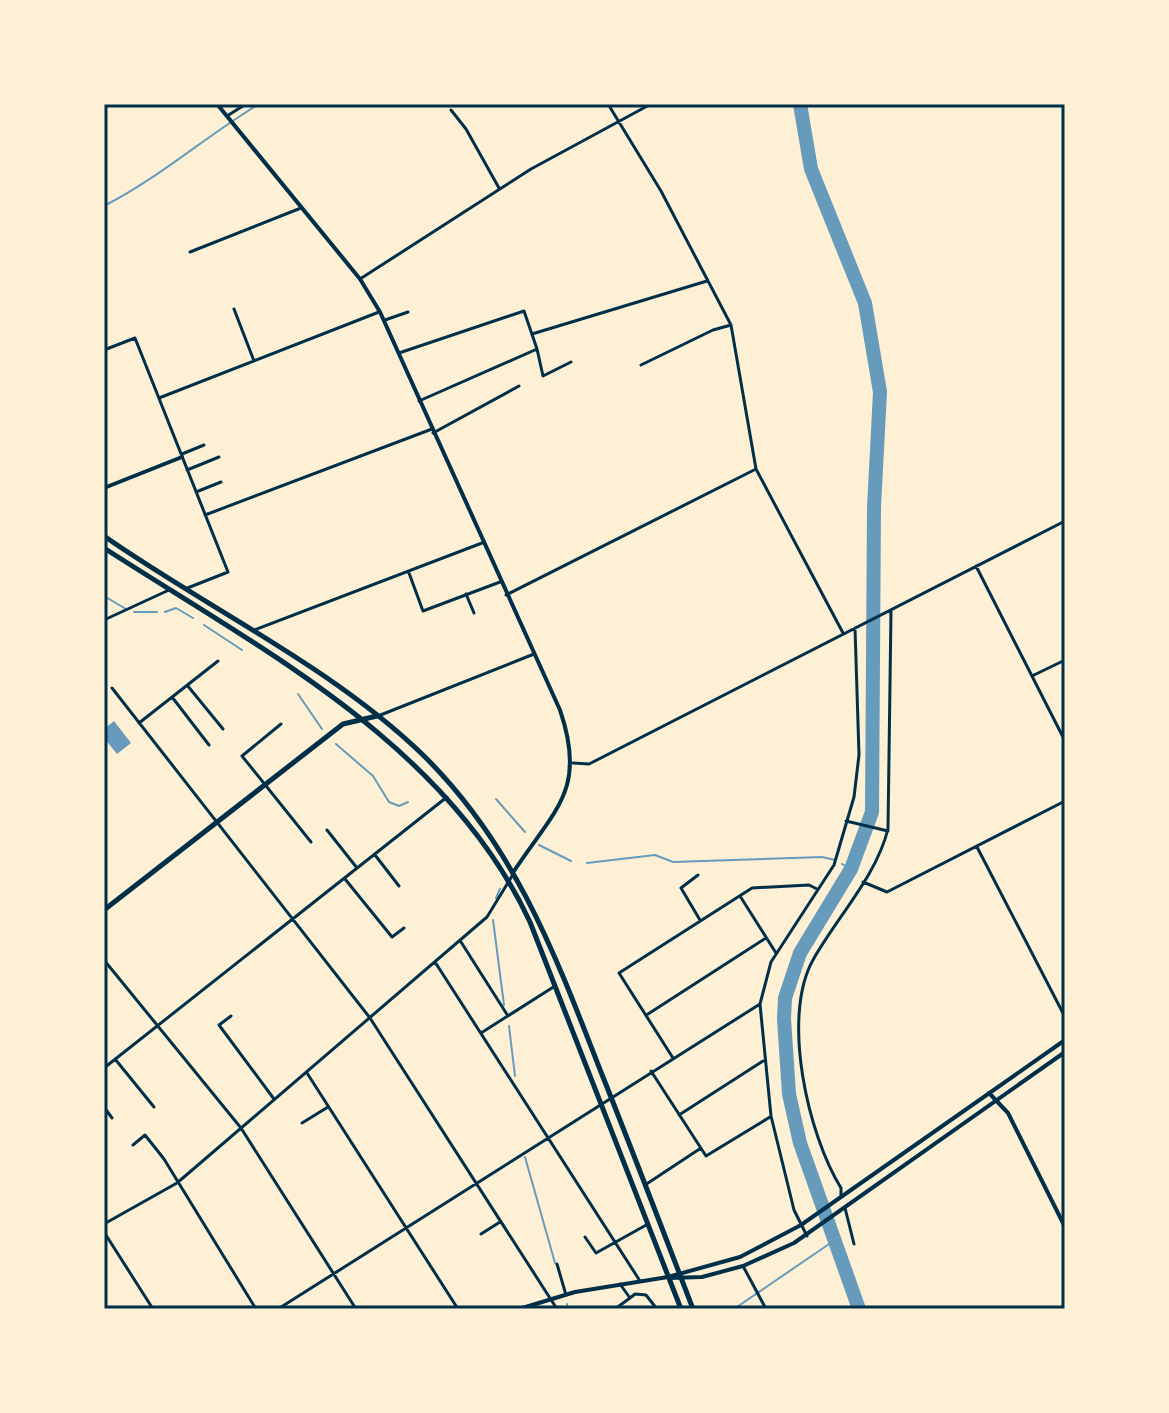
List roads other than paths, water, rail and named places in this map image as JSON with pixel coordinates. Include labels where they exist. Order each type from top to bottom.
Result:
[{"type":"main road","points":[[104,536],[377,716],[421,754],[461,796],[514,871],[552,948],[693,1309]]},
{"type":"main road","points":[[104,548],[362,719],[416,764],[447,797],[509,883],[530,922],[681,1309]]},
{"type":"main road","points":[[104,910],[343,724],[377,716]]},
{"type":"street","points":[[104,1224],[177,1183],[487,917],[563,797],[573,763],[560,710],[380,312],[360,279],[217,104]]},
{"type":"street","points":[[229,119],[246,104]]},
{"type":"street","points":[[608,104],[620,120],[731,325],[756,469],[843,633]]},
{"type":"street","points":[[360,279],[499,189],[651,104]]},
{"type":"street","points":[[451,110],[466,129],[499,189]]},
{"type":"street","points":[[190,252],[301,208]]},
{"type":"street","points":[[532,334],[707,281]]},
{"type":"street","points":[[234,309],[254,361]]},
{"type":"street","points":[[398,353],[524,311],[543,376],[571,362]]},
{"type":"street","points":[[159,398],[380,312]]},
{"type":"street","points":[[384,321],[408,312]]},
{"type":"street","points":[[641,365],[713,330],[731,325]]},
{"type":"street","points":[[104,350],[135,338],[228,572],[185,589]]},
{"type":"street","points":[[419,401],[537,349]]},
{"type":"street","points":[[205,515],[432,431],[519,386]]},
{"type":"street","points":[[104,488],[204,445]]},
{"type":"street","points":[[187,470],[219,457]]},
{"type":"street","points":[[506,595],[756,469]]},
{"type":"street","points":[[196,492],[221,482]]},
{"type":"street","points":[[573,763],[589,764],[1065,521]]},
{"type":"street","points":[[251,631],[482,543]]},
{"type":"street","points":[[976,566],[1065,741]]},
{"type":"street","points":[[409,573],[423,611],[500,582]]},
{"type":"street","points":[[104,620],[169,590]]},
{"type":"street","points":[[466,594],[474,613]]},
{"type":"street","points":[[841,1197],[841,1188],[813,1128],[802,1063],[800,1003],[812,962],[880,854],[886,830],[889,612]]},
{"type":"street","points":[[807,1236],[794,1210],[771,1116],[760,1004],[776,953],[840,852],[848,821],[858,778],[856,627]]},
{"type":"street","points":[[377,716],[534,654]]},
{"type":"street","points":[[1032,676],[1065,660]]},
{"type":"street","points":[[139,723],[218,661]]},
{"type":"street","points":[[187,685],[223,729]]},
{"type":"street","points":[[112,688],[370,1018],[557,1309]]},
{"type":"street","points":[[172,697],[209,745]]},
{"type":"street","points":[[281,724],[242,756],[311,842]]},
{"type":"street","points":[[104,1068],[447,797]]},
{"type":"street","points":[[863,882],[887,892],[1065,801]]},
{"type":"street","points":[[848,821],[886,830]]},
{"type":"street","points":[[327,830],[357,869]]},
{"type":"street","points":[[977,847],[1065,1017]]},
{"type":"street","points":[[375,855],[399,886]]},
{"type":"street","points":[[698,875],[681,888],[700,920]]},
{"type":"street","points":[[345,879],[392,937],[404,928]]},
{"type":"street","points":[[673,1058],[619,973],[752,888],[809,885],[817,889]]},
{"type":"street","points":[[740,896],[776,953]]},
{"type":"street","points":[[647,1014],[766,938]]},
{"type":"street","points":[[460,941],[508,1016]]},
{"type":"street","points":[[104,960],[241,1128],[356,1309]]},
{"type":"street","points":[[435,962],[640,1281]]},
{"type":"street","points":[[481,1033],[555,986]]},
{"type":"street","points":[[278,1309],[760,1004]]},
{"type":"street","points":[[231,1016],[219,1025],[274,1099]]},
{"type":"street","points":[[519,1309],[566,1295],[668,1277],[740,1257],[809,1220],[1065,1040]]},
{"type":"street","points":[[668,1277],[682,1280],[770,1257],[807,1236],[1065,1052]]},
{"type":"street","points":[[115,1059],[154,1107]]},
{"type":"street","points":[[679,1115],[764,1060]]},
{"type":"street","points":[[651,1071],[706,1156],[771,1116]]},
{"type":"street","points":[[306,1072],[458,1309]]},
{"type":"street","points":[[989,1093],[1008,1113],[1065,1225]]},
{"type":"street","points":[[104,1107],[112,1118]]},
{"type":"street","points":[[302,1123],[328,1107]]},
{"type":"street","points":[[133,1145],[145,1135],[164,1159],[256,1309]]},
{"type":"street","points":[[645,1185],[701,1148]]},
{"type":"street","points":[[843,1210],[854,1244]]},
{"type":"street","points":[[481,1234],[500,1222]]},
{"type":"street","points":[[585,1237],[596,1253],[648,1224]]},
{"type":"street","points":[[104,1232],[153,1309]]},
{"type":"street","points":[[557,1264],[566,1295]]},
{"type":"street","points":[[743,1266],[752,1288],[766,1309]]},
{"type":"street","points":[[620,1284],[630,1298]]},
{"type":"street","points":[[615,1309],[635,1294],[646,1295],[657,1309]]},
{"type":"water","points":[[114,721],[131,743],[117,754],[104,738],[104,729]]},
{"type":"waterway","points":[[104,206],[144,183],[259,104]]},
{"type":"waterway","points":[[800,104],[811,169],[865,303],[880,392],[874,507],[872,812],[851,869],[800,953],[785,998],[784,1019],[789,1094],[800,1143],[859,1309]]},
{"type":"waterway","points":[[104,596],[126,609]]},
{"type":"waterway","points":[[165,612],[176,608],[193,618]]},
{"type":"waterway","points":[[134,612],[157,612]]},
{"type":"waterway","points":[[204,625],[242,650]]},
{"type":"waterway","points":[[298,694],[322,729]]},
{"type":"waterway","points":[[336,744],[373,776],[389,802],[399,806],[408,802]]},
{"type":"waterway","points":[[496,799],[525,832]]},
{"type":"waterway","points":[[539,845],[571,861]]},
{"type":"waterway","points":[[587,863],[655,855],[673,862],[822,857],[835,860]]},
{"type":"waterway","points":[[842,864],[851,869]]},
{"type":"waterway","points":[[496,898],[500,889]]},
{"type":"waterway","points":[[493,920],[504,1005]]},
{"type":"waterway","points":[[509,1026],[515,1076]]},
{"type":"waterway","points":[[525,1157],[555,1263]]},
{"type":"waterway","points":[[734,1309],[835,1240]]},
{"type":"waterway","points":[[567,1304],[568,1309]]}]
